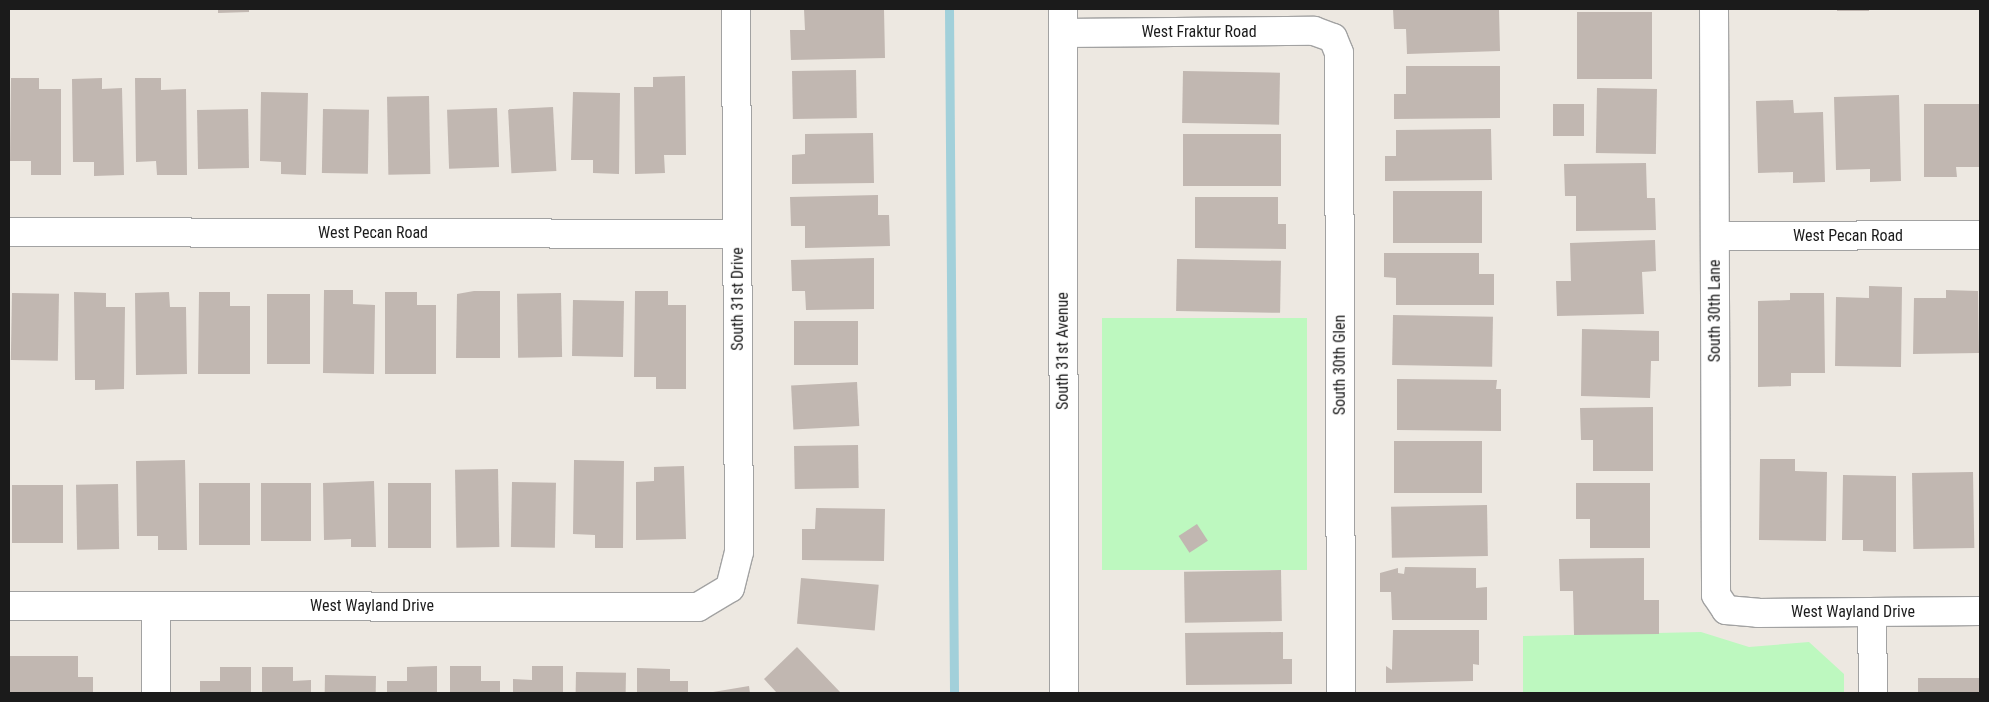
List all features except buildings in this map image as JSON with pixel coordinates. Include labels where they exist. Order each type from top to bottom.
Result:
[{"type":"street","name":"South 31st Drive","points":[[730,588],[739,552],[736,9]]},
{"type":"street","name":"South 30th Lane","points":[[1714,9],[1714,578],[1716,595],[1726,610]]},
{"type":"street","name":"West Fraktur Road","points":[[1063,21],[1314,31],[1333,38]]},
{"type":"street","name":"South 31st Avenue","points":[[1063,21],[1064,693]]},
{"type":"street","name":"South 30th Glen","points":[[1333,38],[1339,63],[1341,693]]},
{"type":"street","name":"West Pecan Road","points":[[9,232],[737,234]]},
{"type":"street","name":"West Pecan Road","points":[[1715,236],[1980,235]]},
{"type":"street","name":"West Wayland Drive","points":[[9,606],[698,607],[730,588]]},
{"type":"street","points":[[156,606],[156,693]]},
{"type":"street","name":"West Wayland Drive","points":[[1726,610],[1980,611]]},
{"type":"street","points":[[1872,612],[1873,693]]},
{"type":"green space","points":[[1102,318],[1307,318],[1307,570],[1102,570]]},
{"type":"green space","points":[[1701,632],[1749,647],[1809,642],[1844,674],[1844,693],[1523,693],[1523,636]]},
{"type":"waterway","points":[[949,9],[954,693]]}]
